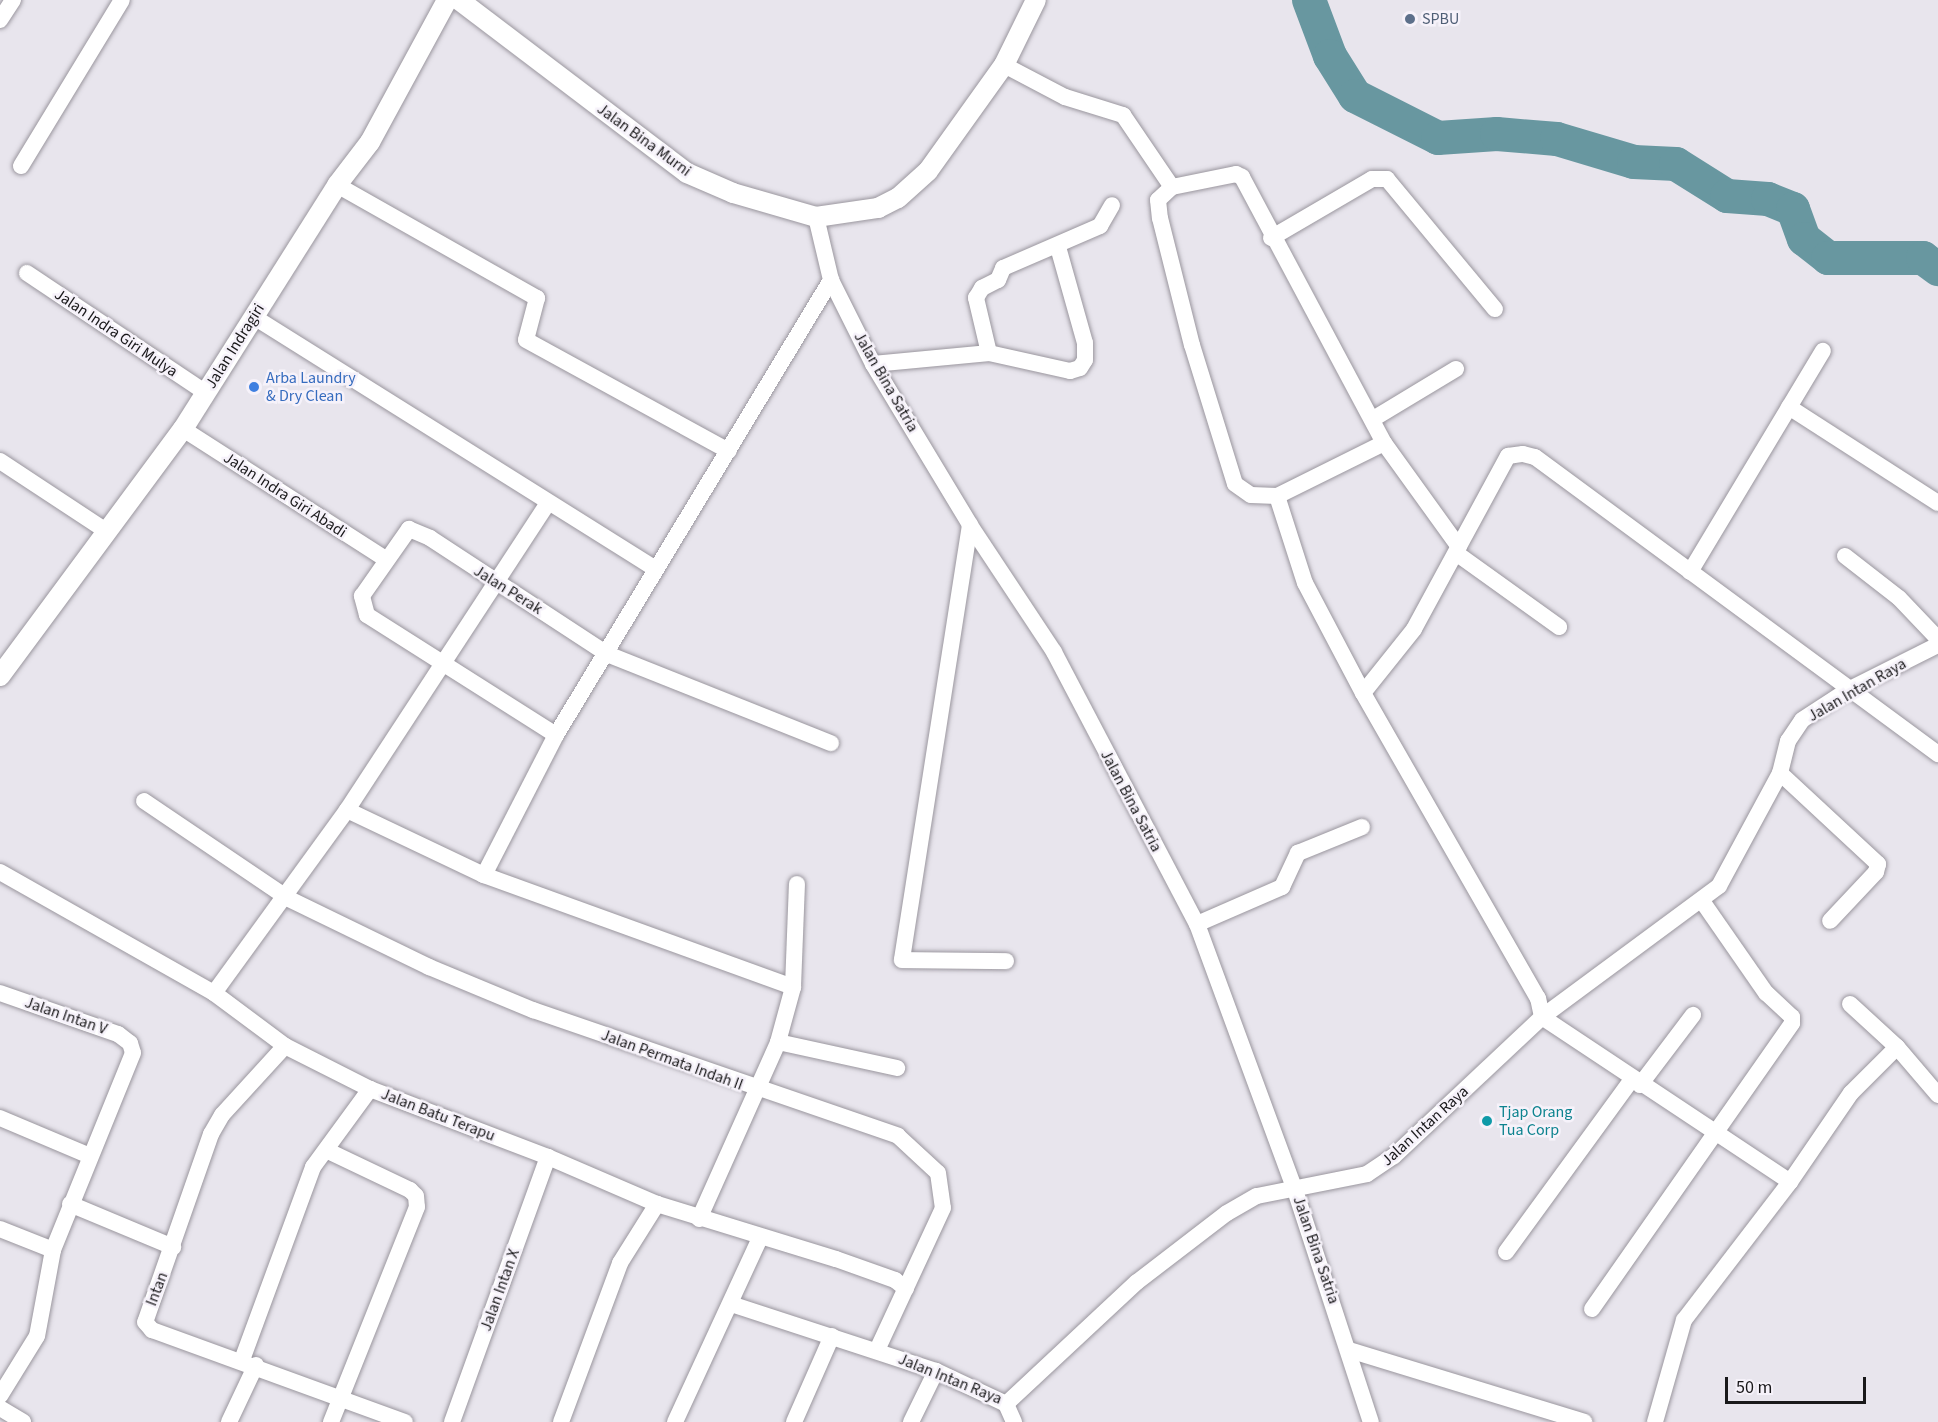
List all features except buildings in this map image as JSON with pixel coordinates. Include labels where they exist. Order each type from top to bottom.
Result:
[{"type":"street","points":[[0,20],[13,0]]},
{"type":"street","points":[[21,166],[122,0]]},
{"type":"street","name":"Jalan Indragiri","points":[[0,676],[183,429],[337,185],[370,142],[447,0]]},
{"type":"street","name":"Jalan Bina Murni","points":[[459,0],[687,172],[733,193],[816,217],[854,214],[898,198],[945,150],[1004,65],[1036,0]]},
{"type":"street","points":[[1004,65],[1065,97],[1123,115],[1172,187]]},
{"type":"street","points":[[1384,443],[1277,496],[1251,495],[1235,484],[1192,345],[1160,218],[1158,200],[1172,187],[1239,175],[1271,238],[1373,419],[1384,443],[1458,550],[1559,627]]},
{"type":"street","points":[[1271,238],[1372,178],[1387,179],[1495,309]]},
{"type":"street","points":[[337,185],[537,298],[526,340],[729,451]]},
{"type":"street","points":[[989,353],[976,298],[982,288],[998,280],[1003,268],[1058,247],[1100,226],[1112,204]]},
{"type":"street","name":"Jalan Bina Satria","points":[[816,217],[831,280],[873,364],[970,525],[1054,652],[1197,924],[1295,1190],[1371,1422]]},
{"type":"street","points":[[873,364],[989,353],[1070,370],[1080,368],[1085,360],[1085,343],[1058,247]]},
{"type":"street","name":"Jalan Indra Giri Mulya","points":[[27,273],[206,393]]},
{"type":"street","points":[[484,875],[556,735],[607,654],[654,569],[729,451],[831,280]]},
{"type":"street","points":[[254,317],[547,504],[654,569]]},
{"type":"street","points":[[1690,572],[1823,351]]},
{"type":"street","points":[[1373,419],[1456,369]]},
{"type":"street","points":[[1789,407],[1938,503]]},
{"type":"street","name":"Jalan Indra Giri Abadi","points":[[183,429],[387,560]]},
{"type":"street","points":[[1363,693],[1414,629],[1508,456],[1522,454],[1535,458],[1938,754]]},
{"type":"street","points":[[0,461],[106,531]]},
{"type":"street","points":[[1277,496],[1305,583],[1363,693],[1538,998],[1542,1017],[1636,1082],[1790,1182]]},
{"type":"street","points":[[214,993],[287,898],[347,810],[547,504]]},
{"type":"street","points":[[970,525],[902,960],[1006,961]]},
{"type":"street","name":"Jalan Perak","points":[[387,560],[409,529],[430,538],[607,654],[831,743]]},
{"type":"street","points":[[1845,556],[1899,598],[1938,639]]},
{"type":"street","points":[[387,560],[362,596],[367,615],[443,666],[556,735]]},
{"type":"street","name":"Jalan Intan Raya","points":[[906,1289],[877,1350],[936,1371],[1006,1404],[1137,1282],[1227,1213],[1257,1196],[1367,1174],[1380,1167],[1542,1017],[1702,901],[1729,872],[1780,773],[1788,741],[1802,720],[1848,690],[1938,645]]},
{"type":"street","points":[[1780,773],[1878,864],[1876,872],[1830,921]]},
{"type":"street","name":"Jalan Permata Indah II","points":[[144,801],[287,898],[429,967],[523,1006],[759,1091],[898,1136],[938,1173],[943,1208],[906,1289]]},
{"type":"street","points":[[347,810],[484,875],[793,987]]},
{"type":"street","points":[[1197,924],[1282,886],[1298,854],[1362,827]]},
{"type":"street","name":"Jalan Batu Terapu","points":[[0,872],[214,993],[285,1046],[370,1089],[548,1157],[657,1204],[876,1273],[895,1280],[906,1289]]},
{"type":"street","points":[[699,1219],[759,1091],[778,1042],[793,987],[797,884]]},
{"type":"street","points":[[1592,1309],[1717,1135],[1793,1020],[1766,993],[1702,901]]},
{"type":"street","name":"Jalan Intan V","points":[[0,993],[118,1034],[130,1043],[133,1053],[90,1156]]},
{"type":"street","points":[[1850,1004],[1897,1047],[1938,1095]]},
{"type":"street","points":[[1506,1252],[1636,1082],[1693,1015]]},
{"type":"street","points":[[778,1042],[897,1068]]},
{"type":"street","name":"Intan","points":[[285,1046],[222,1114],[211,1134],[145,1322],[152,1330],[249,1362],[405,1422]]},
{"type":"street","points":[[1655,1422],[1684,1320],[1790,1182],[1851,1093],[1897,1047]]},
{"type":"street","points":[[229,1422],[312,1167],[370,1089]]},
{"type":"street","points":[[0,1118],[90,1156],[52,1250],[37,1336],[0,1396]]},
{"type":"street","points":[[326,1150],[416,1196],[417,1207],[331,1422]]},
{"type":"street","name":"Jalan Intan X","points":[[452,1422],[548,1157]]},
{"type":"street","points":[[70,1204],[172,1247]]},
{"type":"street","points":[[561,1422],[620,1263],[657,1204]]},
{"type":"street","points":[[0,1229],[52,1250]]},
{"type":"street","points":[[675,1422],[760,1238]]},
{"type":"street","points":[[731,1304],[877,1350]]},
{"type":"street","points":[[794,1422],[832,1336]]},
{"type":"street","points":[[1349,1350],[1584,1422]]},
{"type":"street","points":[[911,1422],[936,1371]]},
{"type":"street","points":[[1006,1404],[1014,1422]]},
{"type":"street","points":[[0,1408],[22,1422]]},
{"type":"waterway","points":[[1309,0],[1330,56],[1355,96],[1438,138],[1497,134],[1557,139],[1634,162],[1676,164],[1727,196],[1768,199],[1793,209],[1804,239],[1828,258],[1923,258],[1938,269]]},
{"type":"place","name":"SPBU","points":[[1410,19]]},
{"type":"place","name":"Arba Laundry & Dry Clean","points":[[254,387]]},
{"type":"place","name":"Tjap Orang Tua Corp","points":[[1487,1121]]}]
